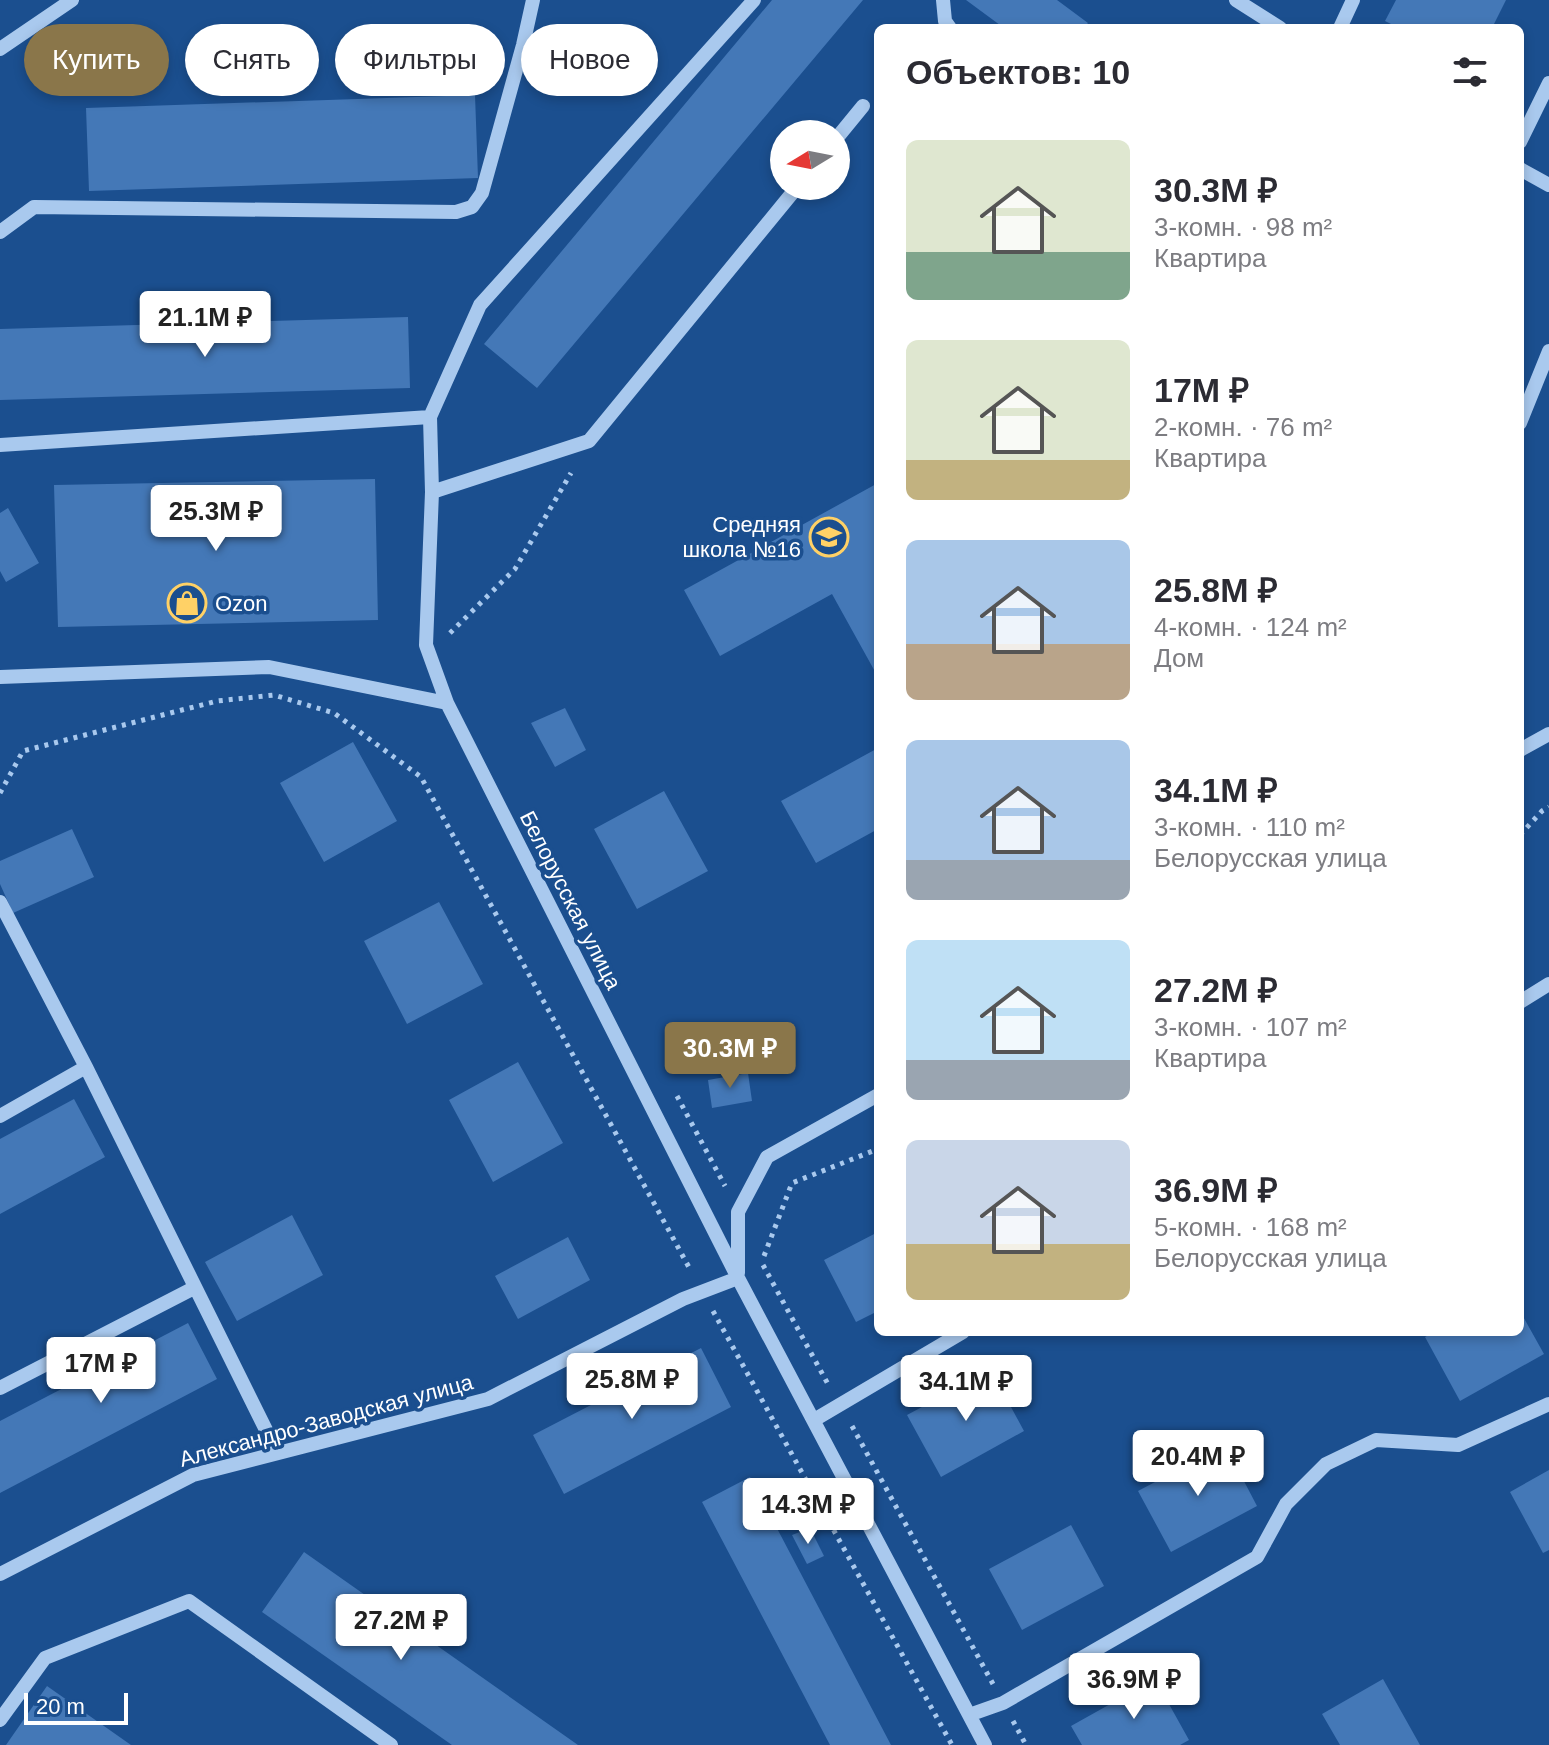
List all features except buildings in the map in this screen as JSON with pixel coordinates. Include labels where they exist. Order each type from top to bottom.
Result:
[{"type":"street","points":[[0,49],[72,0]]},
{"type":"street","points":[[0,232],[34,207],[456,212],[472,207],[482,193],[533,0]]},
{"type":"street","points":[[0,445],[430,417],[480,305],[754,0]]},
{"type":"street","points":[[943,0],[947,24]]},
{"type":"street","points":[[1236,0],[1274,24]]},
{"type":"street","points":[[1342,24],[1353,0]]},
{"type":"street","points":[[1524,134],[1549,83]]},
{"type":"street","points":[[850,122],[863,106]]},
{"type":"street","points":[[1524,171],[1549,185]]},
{"type":"street","points":[[432,492],[589,441],[787,200]]},
{"type":"street","points":[[1524,413],[1549,351]]},
{"type":"street","name":"Белорусская улица","points":[[430,417],[432,492],[426,645],[447,703],[738,1278],[985,1745]]},
{"type":"street","points":[[1,680],[269,667],[447,703]]},
{"type":"street","points":[[1524,748],[1549,734]]},
{"type":"street","points":[[0,902],[86,1067],[277,1452]]},
{"type":"street","points":[[1524,1000],[1549,984]]},
{"type":"street","points":[[0,1116],[86,1067]]},
{"type":"street","points":[[738,1278],[738,1212],[767,1157],[874,1097]]},
{"type":"street","name":"Александро-Заводская улица","points":[[0,1574],[193,1475],[488,1399],[683,1299],[738,1278]]},
{"type":"street","points":[[0,1388],[194,1288]]},
{"type":"street","points":[[814,1420],[956,1336]]},
{"type":"street","points":[[969,1715],[1003,1703],[1257,1557],[1286,1504],[1326,1464],[1376,1440],[1458,1445],[1549,1404]]},
{"type":"street","points":[[0,1720],[45,1658],[189,1601],[391,1745]]},
{"type":"path","points":[[444,625],[443,639],[515,569],[589,441]]},
{"type":"path","points":[[0,793],[23,751],[217,701],[274,695],[334,713],[421,777],[952,1745]]},
{"type":"path","points":[[1524,831],[1549,807]]},
{"type":"path","points":[[672,1087],[761,1262],[1026,1745]]},
{"type":"path","points":[[761,1262],[792,1183],[874,1151]]},
{"type":"place","name":"Средняя школа №16","points":[[829,537]]},
{"type":"place","name":"Ozon","points":[[187,603]]}]
